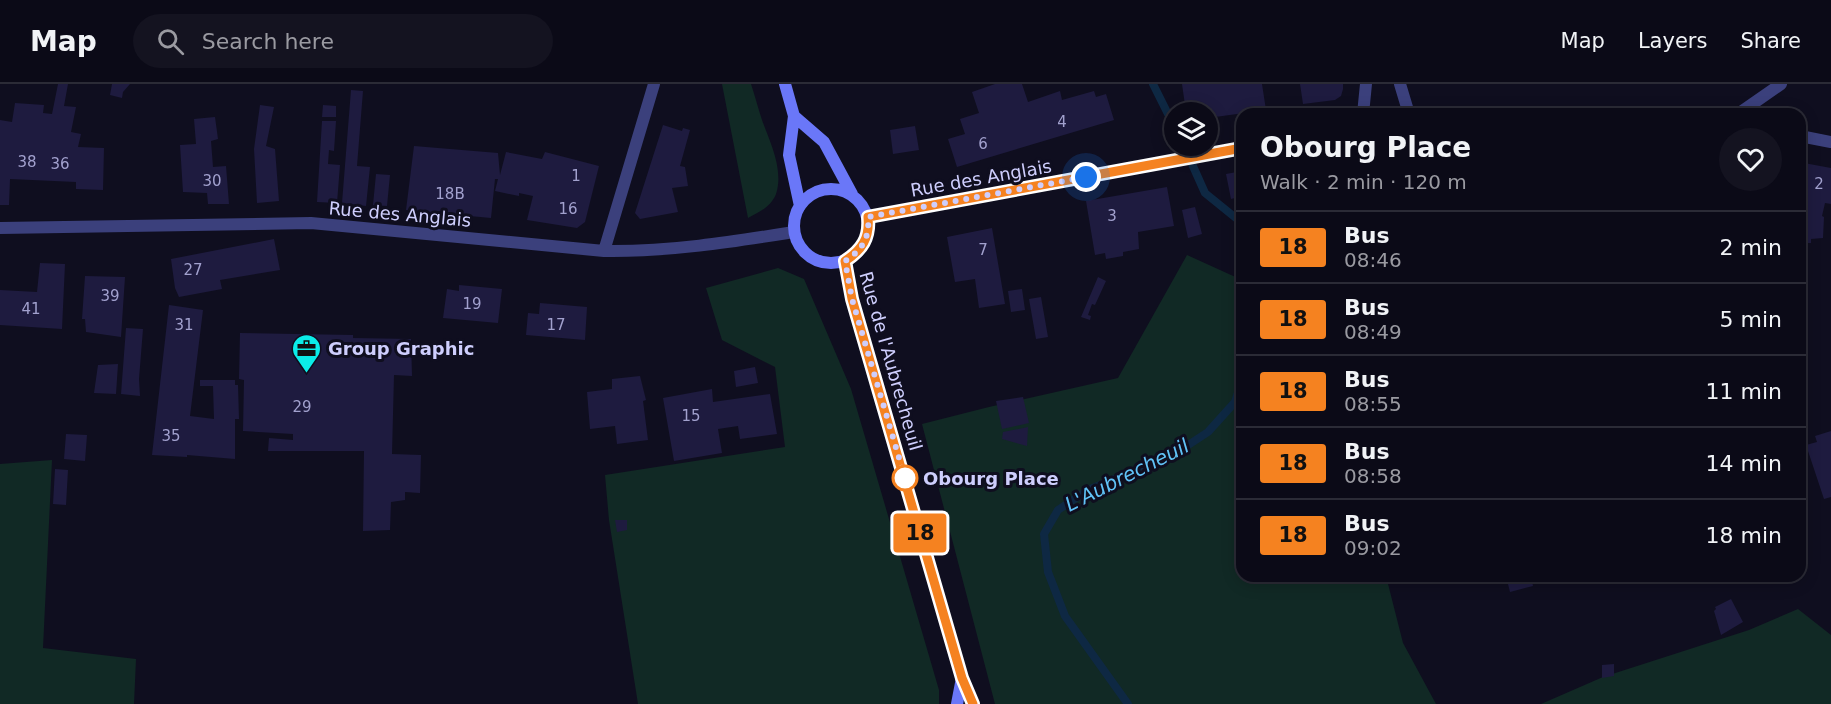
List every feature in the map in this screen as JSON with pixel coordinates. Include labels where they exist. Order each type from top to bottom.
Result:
[{"type":"street","points":[[604,251],[654,84]]},
{"type":"street","points":[[785,84],[794,116],[789,154],[800,206]]},
{"type":"street","points":[[1363,108],[1366,84]]},
{"type":"street","points":[[1400,84],[1407,108]]},
{"type":"street","points":[[1747,108],[1781,84]]},
{"type":"street","points":[[794,116],[824,142],[853,195]]},
{"type":"street","points":[[1806,137],[1831,142]]},
{"type":"street","name":"Rue des Anglais","points":[[868,217],[1236,149]]},
{"type":"street","points":[[830,188],[853,195],[860,201],[868,217],[869,227],[862,248],[845,261],[832,263],[819,261],[807,255],[798,245],[794,232],[796,214],[800,206],[808,196],[819,190],[830,188]]},
{"type":"street","name":"Rue des Anglais","points":[[0,228],[311,223],[604,251],[641,251],[730,242],[794,232]]},
{"type":"street","name":"Rue de l'Aubrecheuil","points":[[845,261],[852,299],[962,678]]},
{"type":"street","points":[[957,704],[962,678]]},
{"type":"street","points":[[962,678],[964,704]]},
{"type":"street","points":[[962,678],[973,704]]},
{"type":"green space","points":[[722,84],[751,84],[777,166],[778,185],[774,199],[764,209],[748,218]]},
{"type":"green space","points":[[1187,255],[1236,277],[1236,582],[1388,582],[1403,643],[1436,704],[995,704],[922,424],[1118,378]]},
{"type":"green space","points":[[778,268],[804,279],[851,389],[939,690],[939,704],[638,704],[609,520],[605,475],[785,447],[775,367],[722,340],[706,288]]},
{"type":"green space","points":[[52,460],[43,648],[136,659],[134,704],[0,704],[0,464]]},
{"type":"green space","points":[[1798,609],[1831,635],[1831,704],[1541,704],[1603,677],[1749,630]]},
{"type":"building","points":[[58,84],[68,84],[64,106],[76,107],[71,132],[81,134],[78,147],[104,148],[103,190],[76,189],[76,182],[10,179],[9,205],[0,205],[0,120],[12,122],[15,103],[44,105],[43,113],[52,114]]},
{"type":"building","points":[[112,84],[130,84],[123,92],[122,98],[110,95]]},
{"type":"building","points":[[995,84],[1022,84],[1028,102],[1060,91],[1062,100],[1094,91],[1096,97],[1106,94],[1114,120],[957,167],[948,139],[965,134],[960,119],[979,113],[972,92]]},
{"type":"building","points":[[1182,84],[1262,84],[1266,108],[1236,108],[1236,114],[1218,117],[1218,102],[1185,102]]},
{"type":"building","points":[[1300,84],[1343,84],[1343,89],[1341,96],[1335,100],[1303,104]]},
{"type":"building","points":[[351,90],[363,91],[357,166],[370,167],[366,206],[342,203]]},
{"type":"building","points":[[260,105],[274,107],[266,146],[275,149],[279,201],[257,203],[254,149]]},
{"type":"building","points":[[323,105],[336,106],[336,117],[322,117]]},
{"type":"building","points":[[215,117],[218,139],[211,141],[213,167],[226,166],[229,204],[208,204],[207,193],[183,192],[180,145],[196,144],[194,119]]},
{"type":"building","points":[[322,121],[336,121],[334,151],[329,150],[328,164],[340,165],[337,203],[317,202]]},
{"type":"building","points":[[663,125],[682,131],[683,128],[690,130],[680,166],[685,167],[688,186],[672,188],[678,212],[640,219],[635,213]]},
{"type":"building","points":[[915,126],[919,150],[893,154],[890,130]]},
{"type":"building","points":[[414,146],[498,153],[500,175],[506,152],[542,159],[545,152],[599,166],[585,222],[577,228],[527,220],[533,196],[519,193],[519,196],[495,191],[498,179],[495,179],[491,218],[406,210]]},
{"type":"building","points":[[1806,163],[1831,168],[1831,204],[1825,203],[1822,216],[1824,217],[1823,238],[1811,239],[1811,243],[1806,243]]},
{"type":"building","points":[[1236,172],[1236,198],[1231,199],[1226,174]]},
{"type":"building","points":[[376,174],[390,175],[387,206],[373,205]]},
{"type":"building","points":[[1167,187],[1174,226],[1138,232],[1139,249],[1123,252],[1123,256],[1106,259],[1105,253],[1095,255],[1086,201]]},
{"type":"building","points":[[1195,207],[1202,234],[1188,238],[1182,210]]},
{"type":"building","points":[[992,228],[1005,304],[979,308],[975,279],[955,282],[947,237]]},
{"type":"building","points":[[274,239],[280,270],[220,280],[222,289],[179,297],[175,288],[171,259]]},
{"type":"building","points":[[40,263],[65,264],[62,329],[0,325],[0,290],[37,292]]},
{"type":"building","points":[[85,276],[125,277],[121,337],[86,332],[85,319],[82,319]]},
{"type":"building","points":[[1098,277],[1106,281],[1095,305],[1092,304],[1088,315],[1091,316],[1090,320],[1081,317]]},
{"type":"building","points":[[459,285],[502,289],[498,323],[443,318],[447,289],[459,291]]},
{"type":"building","points":[[1022,289],[1025,310],[1011,312],[1008,291]]},
{"type":"building","points":[[1041,297],[1048,337],[1036,339],[1029,299]]},
{"type":"building","points":[[540,303],[587,307],[585,340],[526,335],[528,313],[539,314]]},
{"type":"building","points":[[169,305],[203,310],[190,416],[214,419],[213,386],[200,386],[200,380],[235,380],[235,385],[238,385],[239,419],[235,419],[235,459],[152,455]]},
{"type":"building","points":[[126,328],[143,329],[140,396],[121,394]]},
{"type":"building","points":[[240,333],[353,335],[353,338],[411,339],[412,376],[394,375],[392,454],[421,455],[420,493],[405,492],[405,500],[391,502],[390,530],[363,531],[364,451],[268,451],[269,438],[293,440],[293,434],[243,431],[244,380],[239,379]]},
{"type":"building","points":[[118,364],[116,394],[94,393],[98,365]]},
{"type":"building","points":[[755,367],[758,383],[736,387],[734,371]]},
{"type":"building","points":[[640,376],[646,400],[643,401],[648,440],[617,444],[615,426],[590,429],[587,392],[612,389],[612,379]]},
{"type":"building","points":[[712,389],[713,402],[770,394],[777,434],[740,439],[738,426],[718,429],[722,453],[674,461],[663,398]]},
{"type":"building","points":[[1023,397],[1029,423],[1002,429],[996,401]]},
{"type":"building","points":[[1028,427],[1027,446],[1002,439],[1003,432]]},
{"type":"building","points":[[1831,431],[1831,497],[1824,499],[1806,445],[1817,442],[1815,436]]},
{"type":"building","points":[[66,434],[87,435],[85,461],[64,459]]},
{"type":"building","points":[[55,469],[68,470],[66,505],[53,504]]},
{"type":"building","points":[[615,520],[627,520],[627,530],[617,532]]},
{"type":"building","points":[[1508,582],[1532,582],[1533,586],[1510,592]]},
{"type":"building","points":[[1731,599],[1743,622],[1721,635],[1714,611],[1715,607]]},
{"type":"building","points":[[1614,664],[1614,676],[1602,678],[1602,665]]},
{"type":"waterway","name":"L'Aubrecheuil","points":[[1153,84],[1164,106]]},
{"type":"waterway","name":"L'Aubrecheuil","points":[[1188,156],[1205,193],[1236,218]]},
{"type":"waterway","name":"L'Aubrecheuil","points":[[1128,704],[1065,616],[1048,572],[1044,534],[1058,510],[1088,490],[1173,455],[1208,432],[1236,399]]},
{"type":"bus line","name":"18","points":[[973,704],[962,678],[852,299],[845,261],[862,248],[867,238],[868,217],[1236,149]]},
{"type":"place","name":"Group Graphic","points":[[307,374]]},
{"type":"place","name":"Obourg Place","points":[[905,478]]},
{"type":"route","points":[[905,478],[852,299],[845,261],[862,248],[867,238],[868,217],[1086,177]]}]
